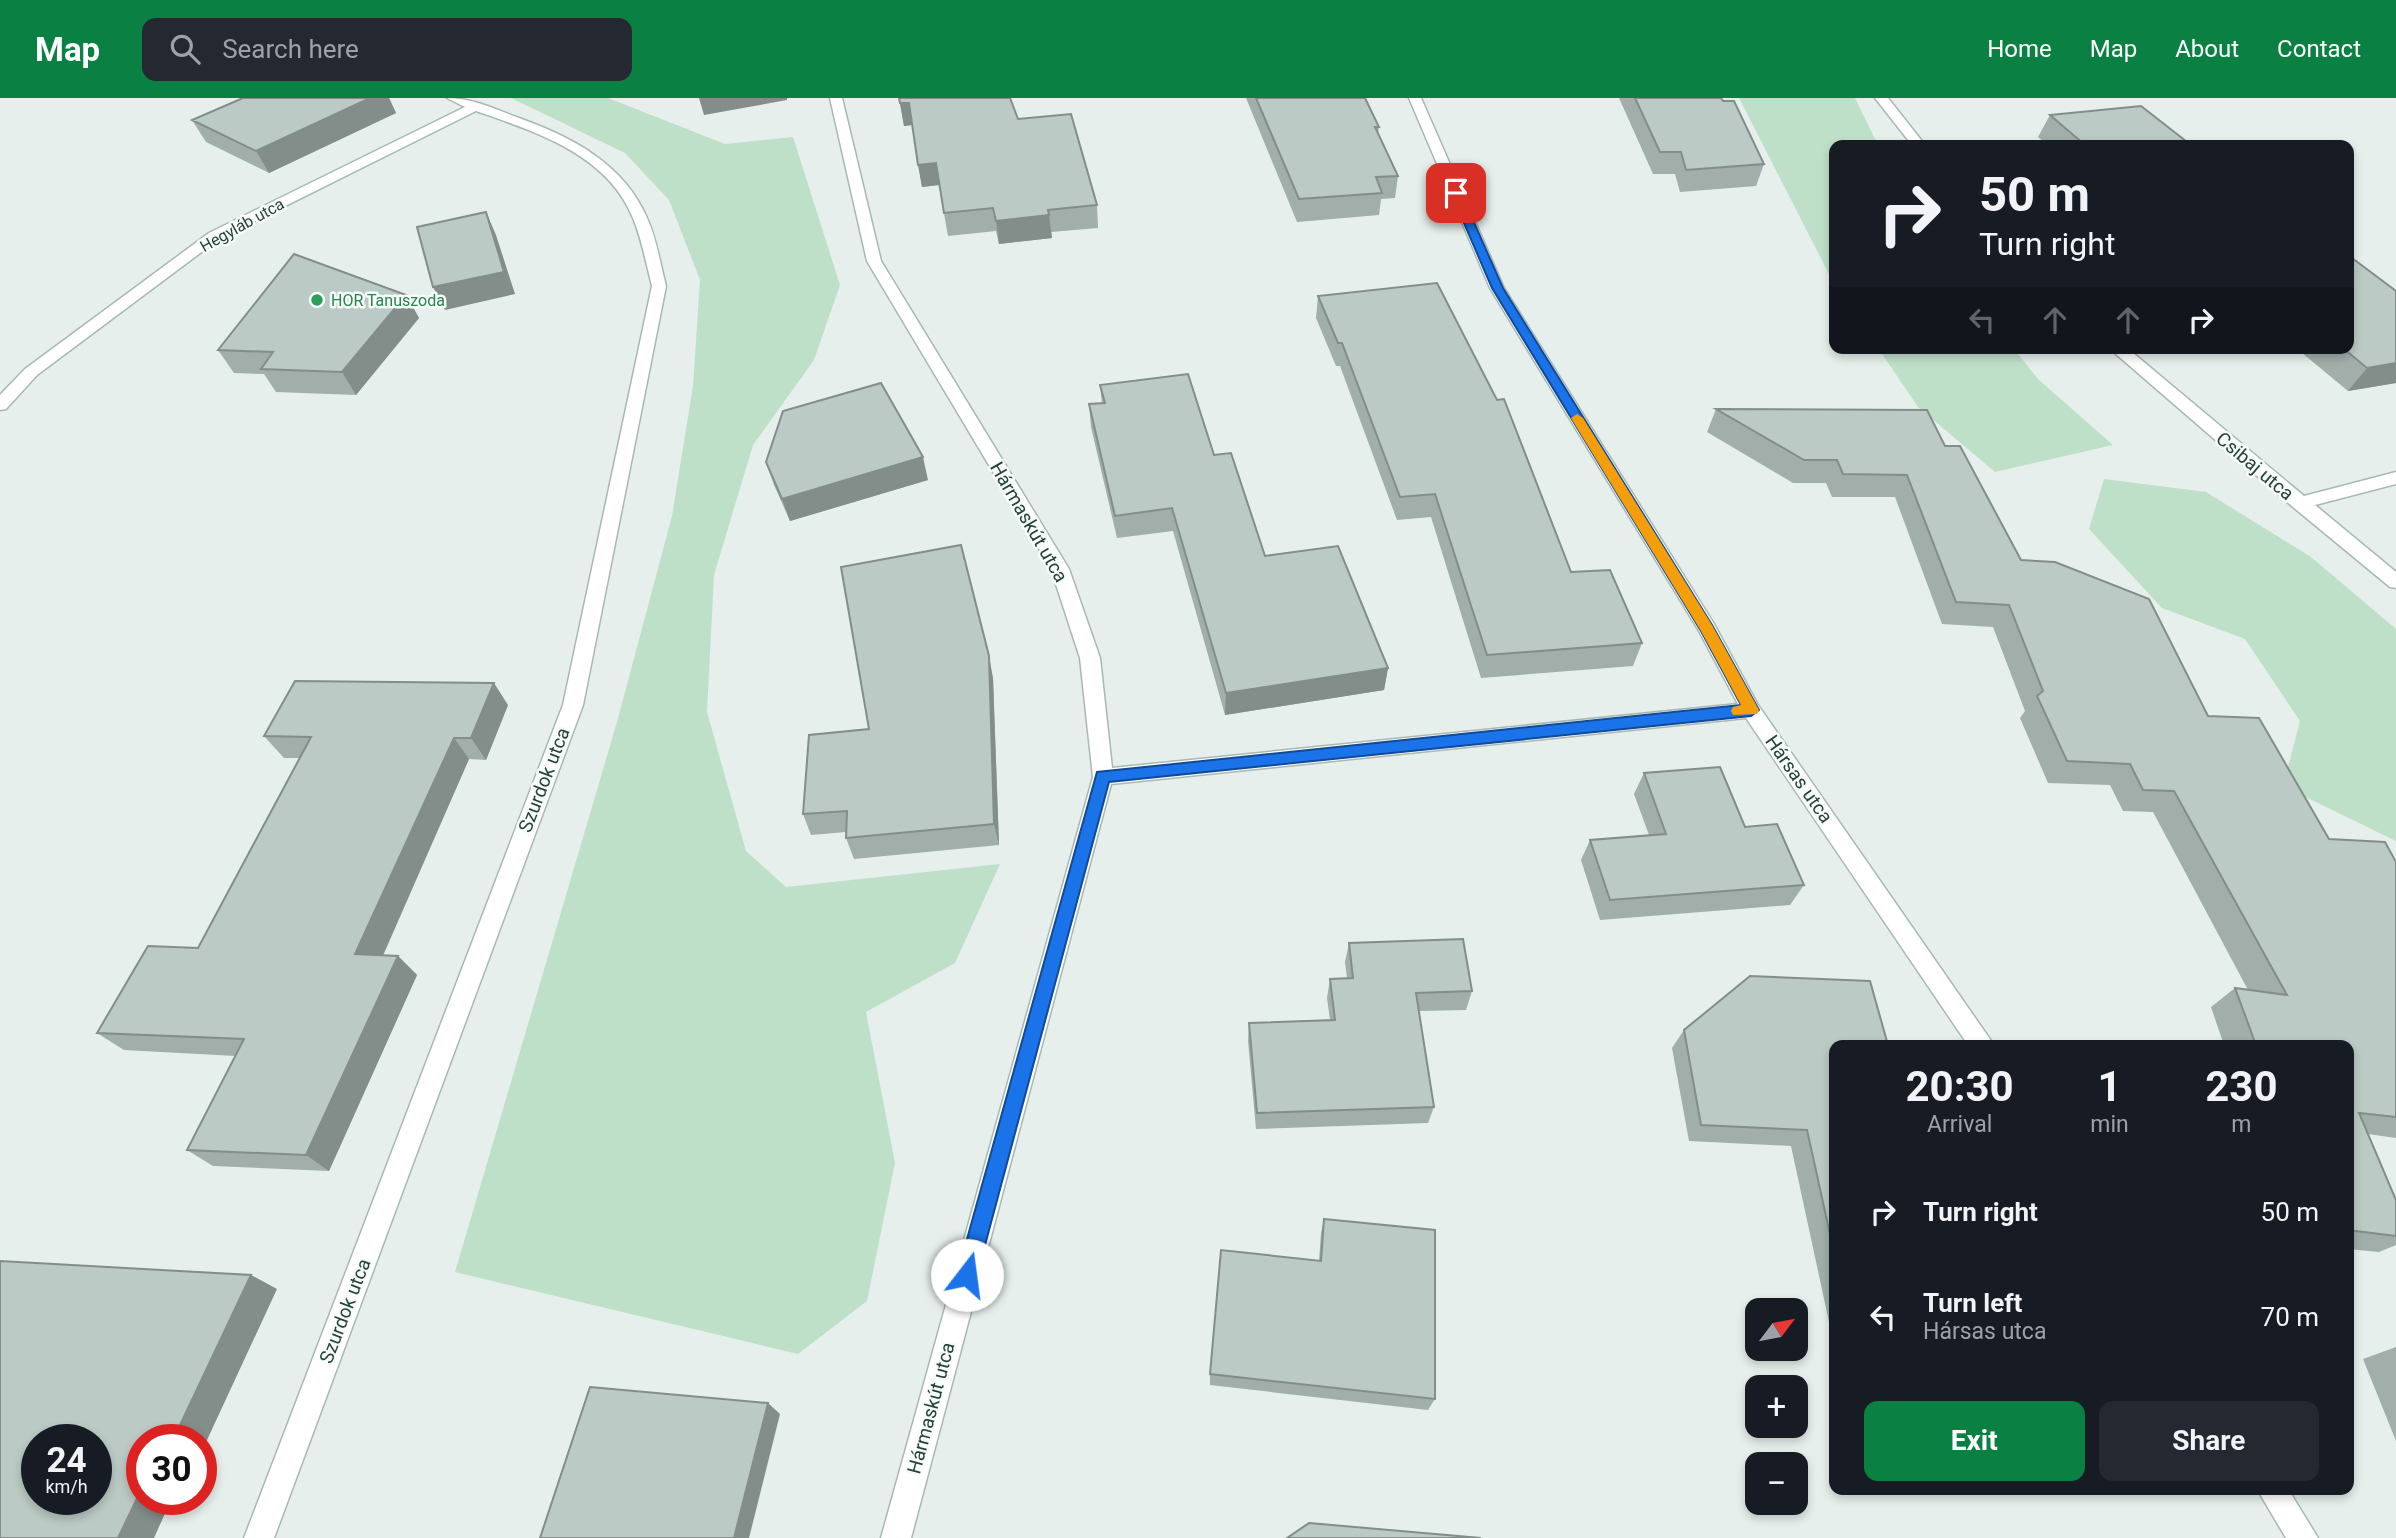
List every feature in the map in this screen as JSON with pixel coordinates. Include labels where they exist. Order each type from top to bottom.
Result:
[{"type":"street","name":"Szurdok utca","points":[[259,1538],[573,705],[659,286],[647,237],[636,208],[614,174],[573,144],[453,98]]},
{"type":"street","name":"Hármaskút utca","points":[[836,98],[874,261],[1060,569],[1090,658],[1103,776],[896,1538]]},
{"type":"street","name":"Hársas utca","points":[[1415,98],[1497,288],[1707,629],[1751,710],[1979,1040]]},
{"type":"street","points":[[1881,98],[1915,140]]},
{"type":"street","name":"Hegyláb utca","points":[[0,405],[32,372],[214,236],[475,107]]},
{"type":"street","name":"Csibaj utca","points":[[2124,354],[2396,582]]},
{"type":"street","points":[[2299,503],[2396,478]]},
{"type":"street","points":[[1103,776],[1751,710]]},
{"type":"street","points":[[2276,1495],[2303,1538]]},
{"type":"green space","points":[[511,98],[608,98],[725,144],[793,137],[840,285],[814,360],[753,445],[714,575],[707,712],[746,851],[786,887],[1000,864],[955,963],[866,1012],[895,1163],[867,1301],[798,1354],[455,1272],[617,722],[672,516],[693,386],[700,280],[669,200],[625,153]]},
{"type":"green space","points":[[1739,98],[1855,98],[1876,140],[1829,140],[1829,274]]},
{"type":"green space","points":[[1882,354],[2018,354],[2039,380],[2113,445],[1995,472],[1918,407]]},
{"type":"green space","points":[[2104,479],[2206,492],[2311,557],[2396,629],[2396,841],[2283,786],[2300,721],[2245,639],[2162,608],[2089,529]]},
{"type":"building","points":[[243,98],[370,98],[256,151],[192,120]]},
{"type":"building","points":[[899,98],[1010,98],[1018,119],[1071,114],[1097,205],[1048,210],[1049,215],[996,221],[993,208],[944,213],[936,163],[918,165],[909,103],[900,103]]},
{"type":"building","points":[[1256,98],[1365,98],[1398,176],[1376,177],[1382,193],[1299,199]]},
{"type":"building","points":[[1635,98],[1721,98],[1723,101],[1734,101],[1764,164],[1686,170],[1681,152],[1660,152]]},
{"type":"building","points":[[2141,106],[2185,140],[2079,140],[2050,115]]},
{"type":"building","points":[[486,212],[504,272],[433,287],[417,227]]},
{"type":"building","points":[[294,254],[406,295],[342,372],[261,369],[273,352],[218,350]]},
{"type":"building","points":[[2354,260],[2396,291],[2396,363],[2367,368],[2350,354],[2354,354]]},
{"type":"building","points":[[1437,283],[1497,400],[1504,399],[1571,572],[1610,570],[1642,643],[1487,655],[1435,494],[1400,497],[1342,343],[1338,343],[1318,296]]},
{"type":"building","points":[[1188,374],[1214,455],[1231,453],[1265,556],[1338,546],[1388,668],[1226,693],[1172,508],[1115,516],[1089,404],[1105,403],[1100,385]]},
{"type":"building","points":[[881,383],[923,457],[782,499],[766,462],[783,411]]},
{"type":"building","points":[[1716,409],[1927,410],[1945,446],[1960,446],[2021,560],[2055,562],[2149,599],[2208,716],[2259,718],[2329,839],[2385,842],[2396,862],[2396,1117],[2359,1113],[2396,1200],[2396,1236],[2354,1231],[2354,1040],[2254,1040],[2235,988],[2287,995],[2174,791],[2143,790],[2130,764],[2067,761],[2037,696],[2043,691],[2009,605],[1956,602],[1907,475],[1843,474],[1837,460],[1804,460]]},
{"type":"building","points":[[961,545],[989,656],[994,824],[846,838],[847,811],[803,814],[809,735],[869,729],[841,567]]},
{"type":"building","points":[[295,681],[494,683],[471,738],[454,738],[355,954],[398,956],[306,1155],[187,1150],[244,1039],[97,1033],[148,946],[198,948],[311,737],[264,736]]},
{"type":"building","points":[[1720,767],[1745,827],[1777,824],[1804,885],[1610,900],[1590,840],[1666,834],[1644,773]]},
{"type":"building","points":[[1463,939],[1472,991],[1416,993],[1434,1107],[1257,1113],[1249,1023],[1335,1020],[1330,979],[1353,978],[1349,943]]},
{"type":"building","points":[[1750,976],[1870,981],[1887,1040],[1829,1040],[1829,1229],[1807,1130],[1701,1125],[1684,1030]]},
{"type":"building","points":[[1324,1219],[1435,1230],[1435,1399],[1210,1374],[1221,1250],[1321,1261]]},
{"type":"building","points":[[0,1261],[251,1275],[181,1424],[126,1424],[126,1515],[129,1515],[118,1538],[0,1538]]},
{"type":"building","points":[[590,1387],[768,1403],[734,1538],[540,1538]]},
{"type":"building","points":[[1309,1523],[1481,1538],[1287,1538]]},
{"type":"slow traffic","points":[[1577,418],[1707,629],[1751,710],[1739,711]]},
{"type":"place","name":"HOR Tanuszoda","points":[[317,300]]},
{"type":"route","points":[[967,1275],[1103,776],[1751,710],[1707,629],[1497,288],[1456,193]]}]
